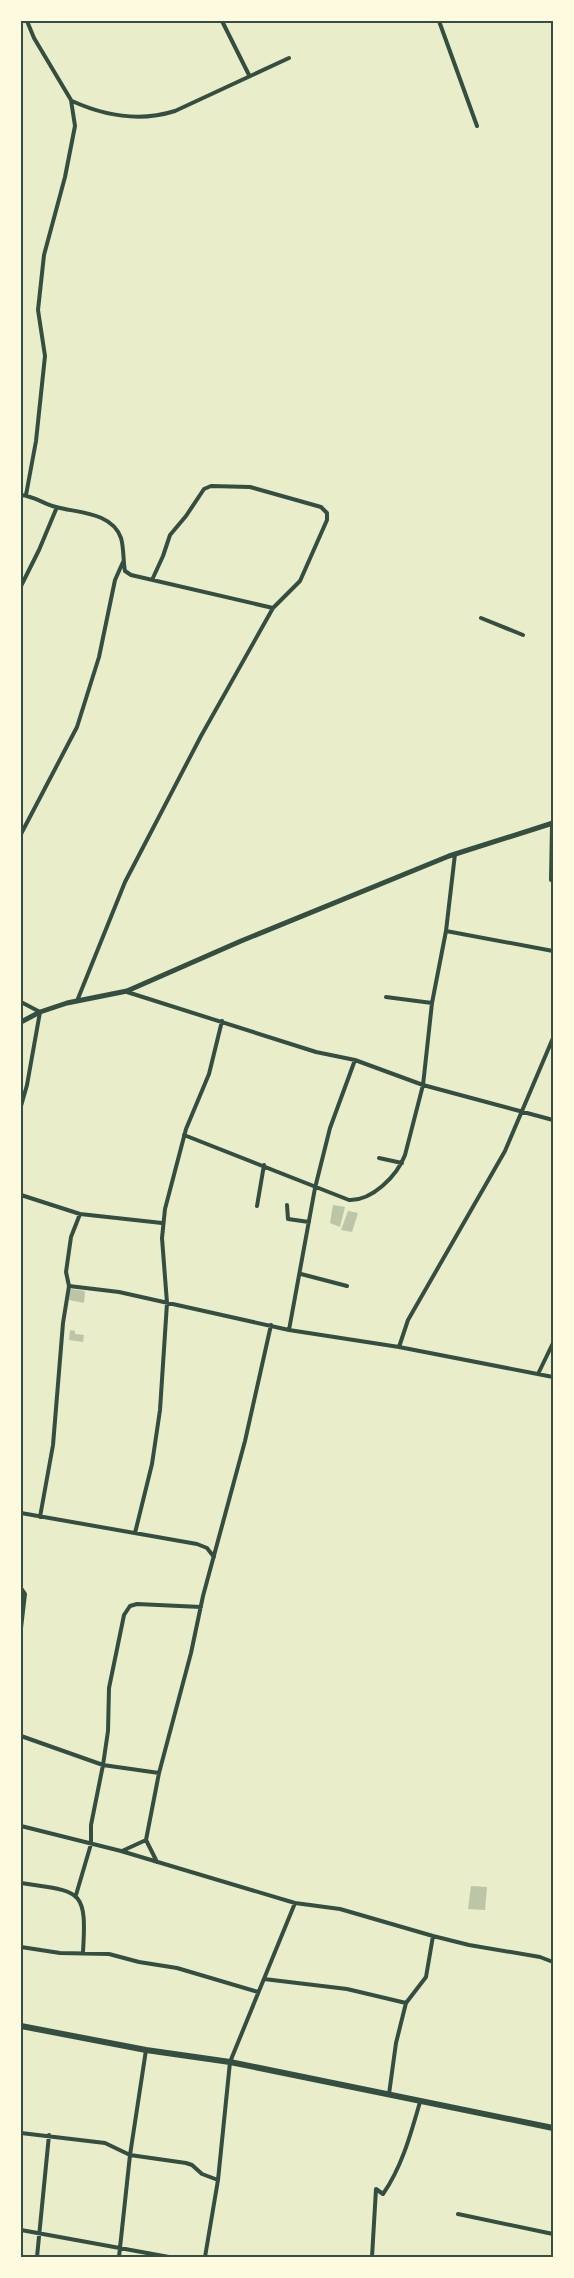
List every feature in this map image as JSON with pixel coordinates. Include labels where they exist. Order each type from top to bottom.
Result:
[{"type":"main road","points":[[21,2026],[146,2050],[230,2062],[553,2128]]},
{"type":"street","points":[[27,21],[38,46],[71,100],[75,126],[65,177],[44,255],[39,301],[40,331],[45,356],[38,431],[24,495],[57,507],[85,512],[102,518],[113,526],[121,538],[124,571],[128,574],[273,608]]},
{"type":"street","points":[[222,21],[249,75]]},
{"type":"street","points":[[439,21],[477,126]]},
{"type":"street","points":[[71,100],[91,110],[115,115],[160,116],[176,111],[289,58]]},
{"type":"street","points":[[77,1001],[125,882],[201,736],[273,608],[300,581],[328,516],[321,507],[263,489],[215,484],[204,489],[170,535],[152,580]]},
{"type":"street","points":[[21,586],[57,507]]},
{"type":"street","points":[[21,834],[77,727],[99,657],[115,580],[123,562]]},
{"type":"street","points":[[481,618],[523,634]]},
{"type":"street","points":[[21,1022],[40,1012],[77,1001],[127,991],[241,941],[455,854],[553,824],[551,879],[553,879]]},
{"type":"street","points":[[184,1135],[264,1165],[315,1188],[356,1200],[383,1185],[402,1163],[423,1085],[432,1004],[446,931],[455,854]]},
{"type":"street","points":[[446,931],[553,951]]},
{"type":"street","points":[[127,991],[316,1052],[355,1060],[423,1085],[553,1120]]},
{"type":"street","points":[[386,997],[432,1004]]},
{"type":"street","points":[[21,1002],[40,1012]]},
{"type":"street","points":[[21,1106],[30,1073],[40,1012]]},
{"type":"street","points":[[135,1533],[152,1464],[160,1410],[167,1303],[162,1223],[184,1135],[210,1074],[222,1021]]},
{"type":"street","points":[[399,1347],[408,1320],[505,1151],[553,1038]]},
{"type":"street","points":[[289,1330],[315,1188],[330,1128],[355,1060]]},
{"type":"street","points":[[379,1158],[402,1163]]},
{"type":"street","points":[[257,1206],[264,1165]]},
{"type":"street","points":[[21,1195],[80,1214],[162,1223]]},
{"type":"street","points":[[287,1205],[288,1219],[309,1222]]},
{"type":"street","points":[[40,1517],[53,1445],[63,1323],[69,1286],[66,1272],[70,1245],[80,1214]]},
{"type":"street","points":[[301,1274],[347,1286]]},
{"type":"street","points":[[69,1286],[119,1292],[289,1330],[399,1347],[553,1377]]},
{"type":"street","points":[[157,1862],[146,1840],[159,1773],[250,1419],[271,1325]]},
{"type":"street","points":[[538,1374],[553,1343]]},
{"type":"street","points":[[21,1513],[197,1544],[207,1548],[214,1557]]},
{"type":"street","points":[[21,1588],[25,1594],[21,1628]]},
{"type":"street","points":[[76,1895],[91,1844],[91,1825],[108,1731],[109,1688],[127,1609],[138,1604],[201,1607]]},
{"type":"street","points":[[21,1736],[103,1765],[159,1773]]},
{"type":"street","points":[[21,1826],[121,1851],[295,1903],[340,1909],[433,1936],[540,1957],[553,1962]]},
{"type":"street","points":[[121,1851],[146,1840]]},
{"type":"street","points":[[21,1882],[76,1895],[83,1905],[85,1917],[83,1952]]},
{"type":"street","points":[[205,2257],[218,2180],[230,2062],[295,1903]]},
{"type":"street","points":[[389,2094],[396,2043],[406,2003],[426,1977],[433,1936]]},
{"type":"street","points":[[21,1947],[60,1953],[109,1954],[177,1968],[258,1992]]},
{"type":"street","points":[[264,1979],[346,1989],[406,2003]]},
{"type":"street","points":[[118,2257],[130,2154],[146,2050]]},
{"type":"street","points":[[372,2257],[376,2189],[384,2194],[393,2181],[408,2143],[420,2102]]},
{"type":"street","points":[[21,2133],[105,2143],[130,2154],[186,2163],[202,2174],[218,2180]]},
{"type":"street","points":[[37,2257],[38,2234],[46,2185],[49,2135]]},
{"type":"street","points":[[458,2214],[553,2234]]},
{"type":"street","points":[[21,2230],[169,2257]]},
{"type":"building","points":[[333,1205],[345,1207],[340,1227],[330,1223]]},
{"type":"building","points":[[348,1211],[358,1213],[352,1232],[341,1230]]},
{"type":"building","points":[[70,1289],[85,1291],[84,1303],[69,1300]]},
{"type":"building","points":[[70,1330],[75,1331],[75,1334],[84,1335],[83,1342],[69,1340]]},
{"type":"building","points":[[471,1886],[487,1887],[485,1910],[468,1909]]}]
